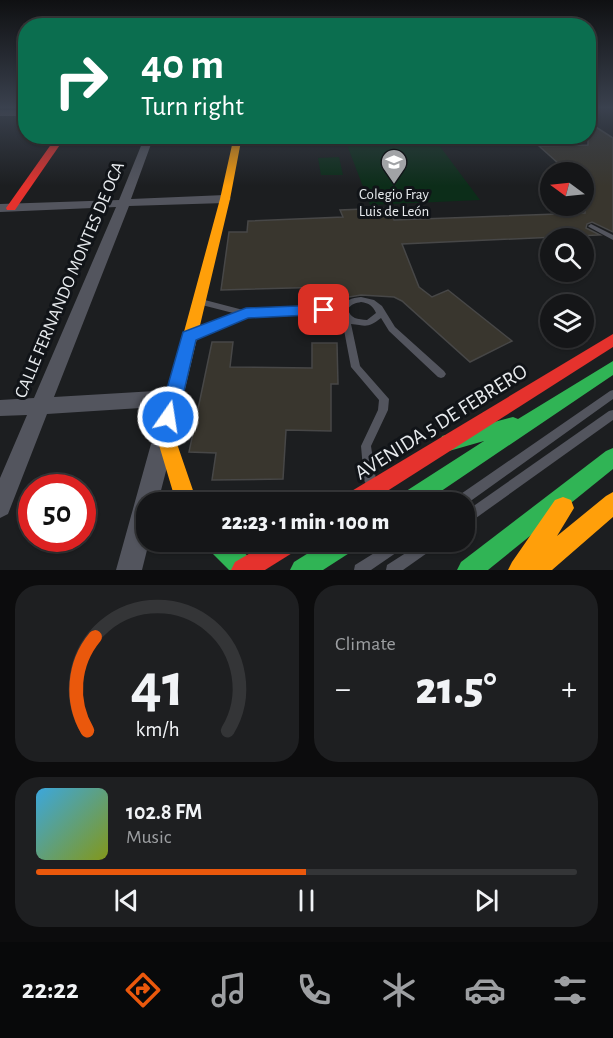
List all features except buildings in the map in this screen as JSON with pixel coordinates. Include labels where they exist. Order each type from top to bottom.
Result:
[{"type":"main road","points":[[5,208],[56,144]]},
{"type":"main road","points":[[181,492],[165,435],[172,398],[225,199],[236,144]]},
{"type":"main road","name":"AVENIDA 5 DE FEBRERO","points":[[368,492],[613,340]]},
{"type":"main road","points":[[423,492],[538,419],[613,367]]},
{"type":"main road","points":[[449,442],[538,419]]},
{"type":"main road","points":[[469,570],[613,457]]},
{"type":"main road","points":[[520,570],[581,483]]},
{"type":"main road","points":[[534,570],[613,503]]},
{"type":"main road","points":[[227,552],[244,570],[273,552]]},
{"type":"main road","points":[[302,570],[330,552]]},
{"type":"street","name":"CALLE FERNANDO MONTES DE OCA","points":[[0,506],[39,405],[125,203],[147,144]]},
{"type":"street","points":[[0,221],[5,208],[225,199]]},
{"type":"street","points":[[0,408],[172,398]]},
{"type":"street","points":[[129,570],[165,435]]},
{"type":"lane","points":[[591,226],[613,238]]},
{"type":"lane","points":[[371,490],[366,446],[383,410],[384,399],[356,367],[342,312],[346,304],[360,299],[374,303],[392,329],[441,374]]},
{"type":"lane","points":[[198,301],[246,314],[324,310]]},
{"type":"lane","points":[[342,312],[360,323],[369,323],[380,314],[379,308]]},
{"type":"lane","points":[[189,336],[246,314]]},
{"type":"lane","points":[[473,492],[613,394]]},
{"type":"lane","points":[[475,512],[613,414]]},
{"type":"lane","points":[[360,570],[387,552]]},
{"type":"lane","points":[[392,570],[418,552]]},
{"type":"green space","points":[[347,144],[438,144],[480,200],[370,205]]},
{"type":"green space","points":[[339,157],[343,175],[321,175],[318,158]]},
{"type":"traffic: fast","points":[[422,492],[613,367]]},
{"type":"traffic: fast","points":[[449,442],[513,425]]},
{"type":"traffic: fast","points":[[469,570],[613,457]]},
{"type":"traffic: fast","points":[[227,552],[245,569]]},
{"type":"traffic: fast","points":[[302,570],[330,552]]},
{"type":"traffic: slow","points":[[183,492],[165,435],[225,199],[236,144]]},
{"type":"traffic: slow","points":[[534,570],[613,503]]},
{"type":"traffic: slow","points":[[520,570],[563,508]]},
{"type":"traffic: jam","points":[[11,208],[56,144]]},
{"type":"traffic: jam","points":[[368,492],[613,340]]},
{"type":"traffic: jam","points":[[243,570],[273,552]]},
{"type":"place","name":"Colegio Fray Luis de León","points":[[394,185]]},
{"type":"route","points":[[168,417],[189,336],[246,314],[324,310]]}]
